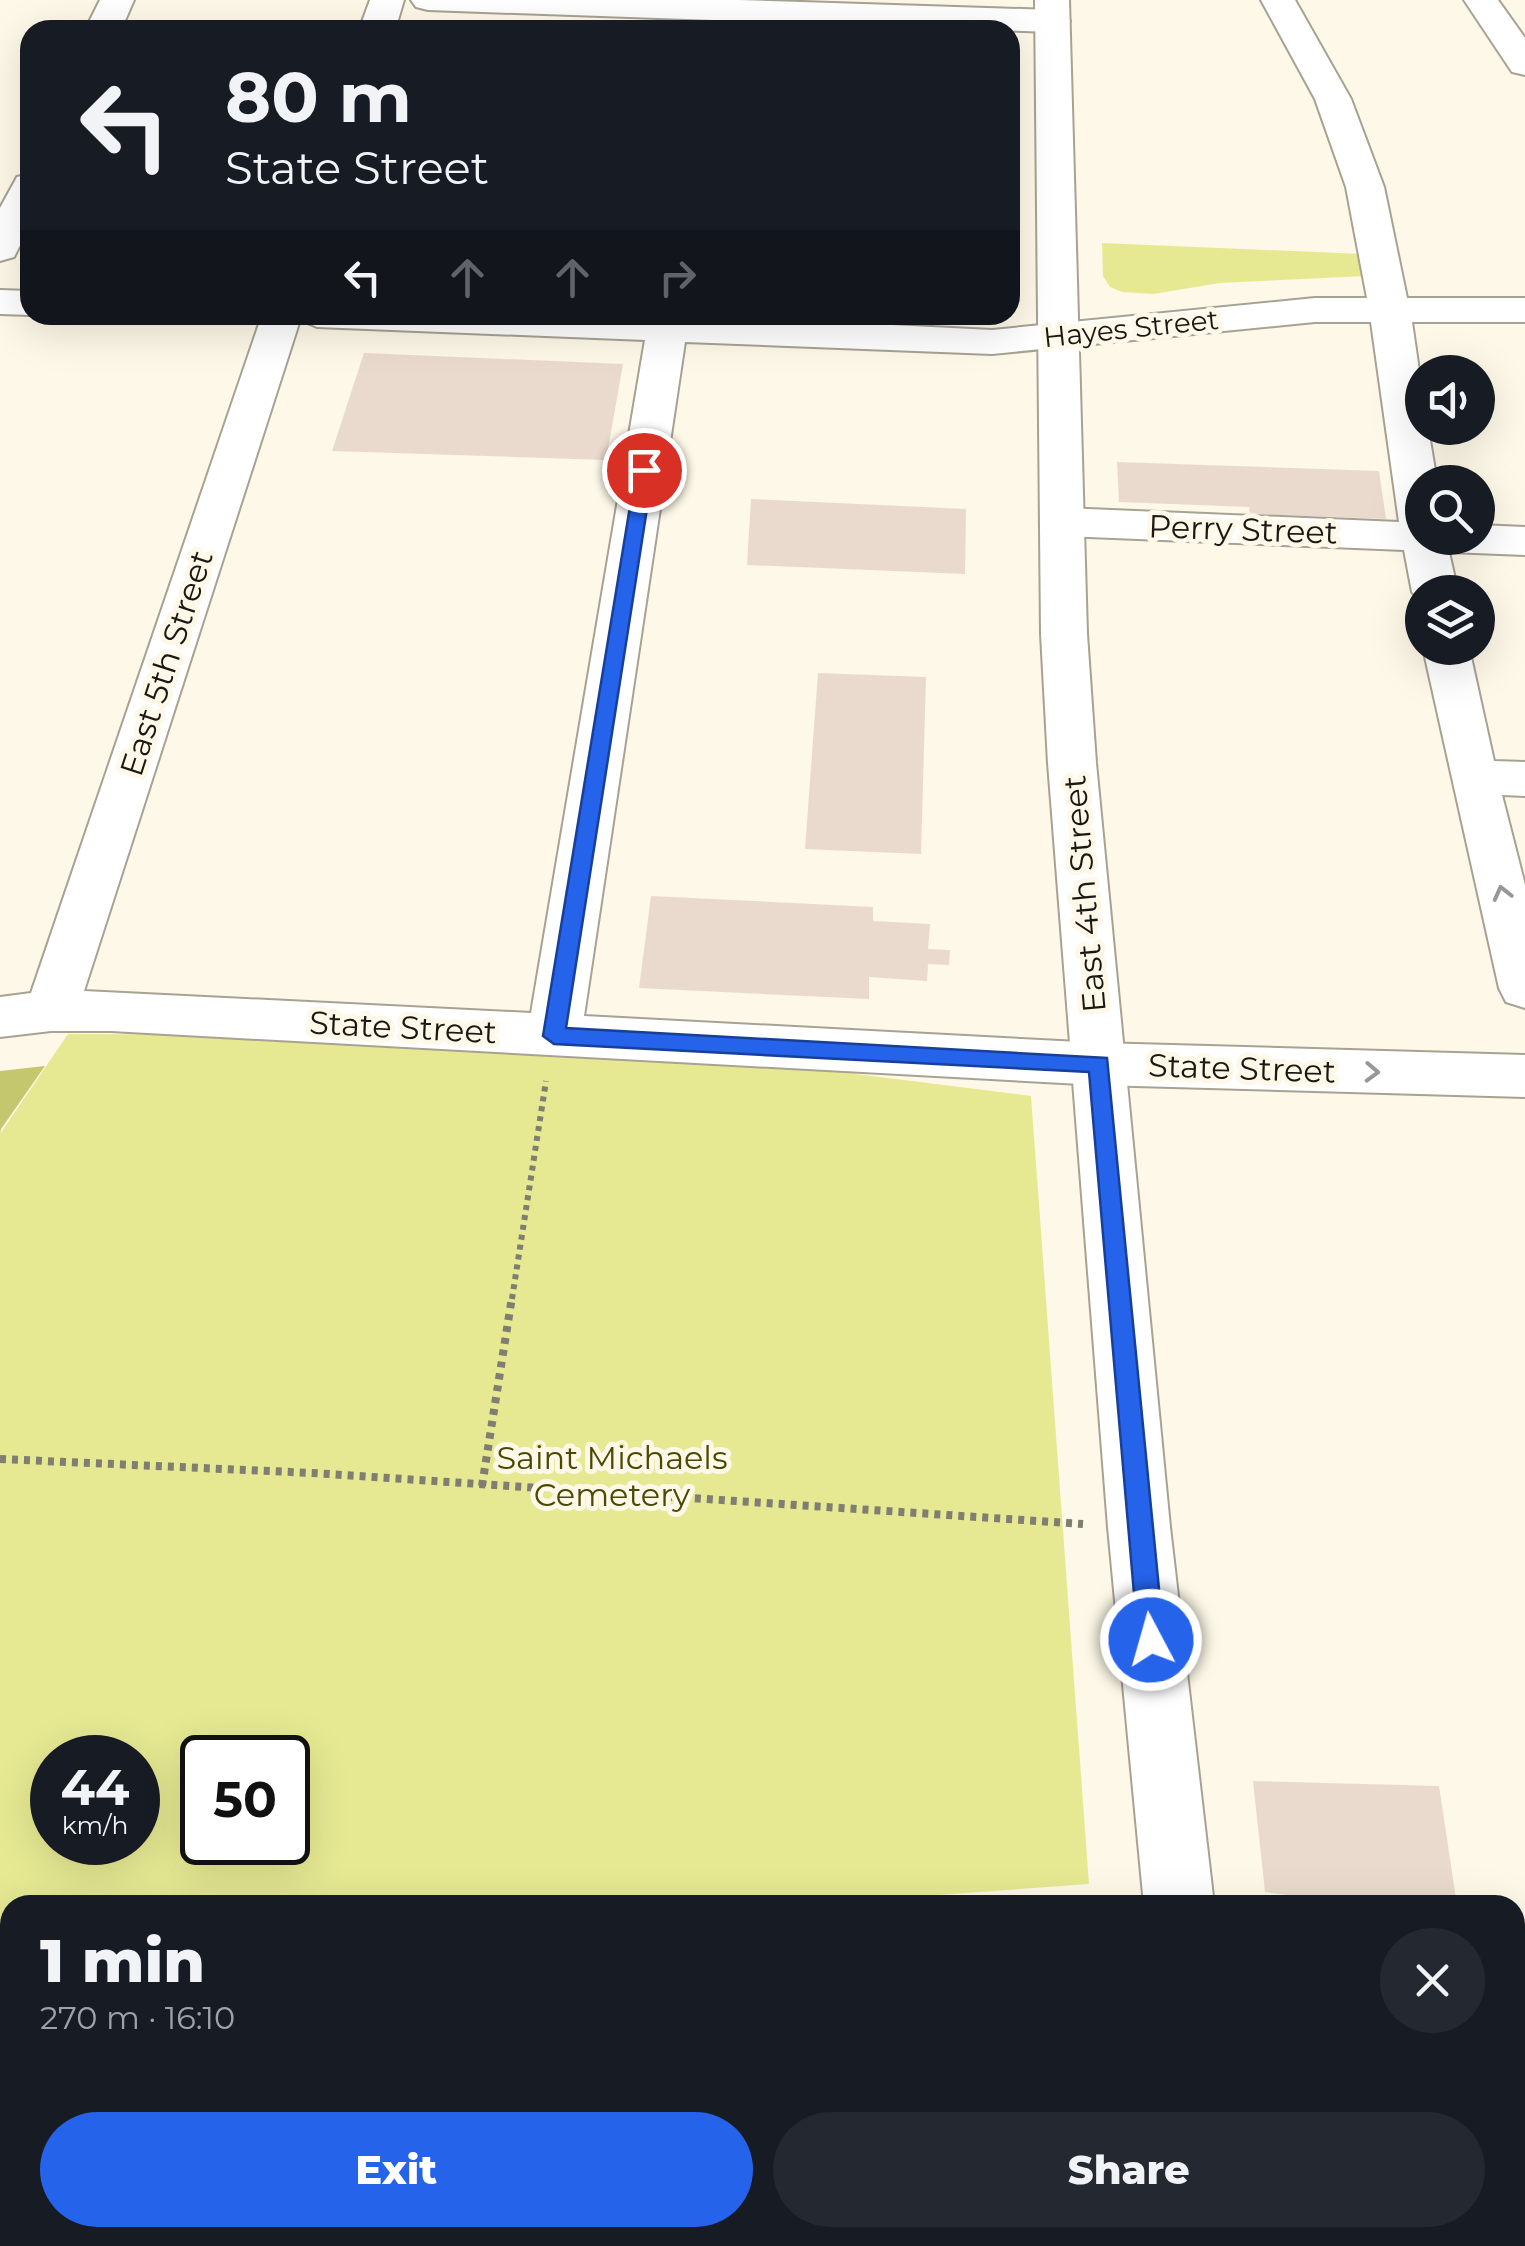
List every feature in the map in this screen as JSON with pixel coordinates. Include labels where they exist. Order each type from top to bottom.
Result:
[{"type":"street","points":[[428,0],[715,13],[1052,10]]},
{"type":"street","points":[[1278,0],[1328,90],[1365,187],[1389,307],[1413,465]]},
{"type":"street","points":[[1481,0],[1525,64]]},
{"type":"street","name":"East 4th Street","points":[[1052,10],[1064,634],[1072,763],[1139,1527],[1178,1895]]},
{"type":"street","points":[[0,249],[20,206]]},
{"type":"street","name":"Hayes Street","points":[[717,325],[992,342],[1278,313],[1389,307],[1525,310]]},
{"type":"street","name":"East 5th Street","points":[[25,1014],[278,325]]},
{"type":"street","points":[[554,1036],[668,325]]},
{"type":"street","name":"Perry Street","points":[[1064,522],[1405,536]]},
{"type":"street","points":[[1495,540],[1525,541]]},
{"type":"street","points":[[1450,665],[1525,988]]},
{"type":"street","points":[[1473,777],[1525,779]]},
{"type":"street","name":"State Street","points":[[25,1014],[110,1011],[1099,1064],[1525,1076]]},
{"type":"path","points":[[482,1486],[554,1036]]},
{"type":"path","points":[[0,1459],[313,1473],[1139,1527]]},
{"type":"green space","points":[[1102,243],[1363,254],[1366,276],[1220,283],[1153,294],[1122,292],[1110,287],[1103,276]]},
{"type":"green space","name":"Saint Michaels Cemetery","points":[[68,1034],[554,1036],[1031,1096],[1089,1884],[937,1895],[0,1895],[0,1134]]},
{"type":"green space","points":[[45,1066],[1,1129],[0,1134],[0,1071]]},
{"type":"building","points":[[364,353],[623,364],[606,460],[332,451]]},
{"type":"building","points":[[1117,462],[1379,471],[1386,519],[1250,514],[1249,507],[1119,502]]},
{"type":"building","points":[[751,499],[966,509],[965,574],[747,565]]},
{"type":"building","points":[[818,673],[926,677],[921,854],[805,849]]},
{"type":"building","points":[[651,896],[873,907],[873,921],[930,924],[928,949],[950,950],[949,965],[928,964],[927,981],[869,977],[869,999],[639,988]]},
{"type":"building","points":[[1253,1781],[1439,1786],[1455,1895],[1265,1892]]},
{"type":"route","points":[[644,470],[554,1036],[1099,1064],[1151,1640]]}]
